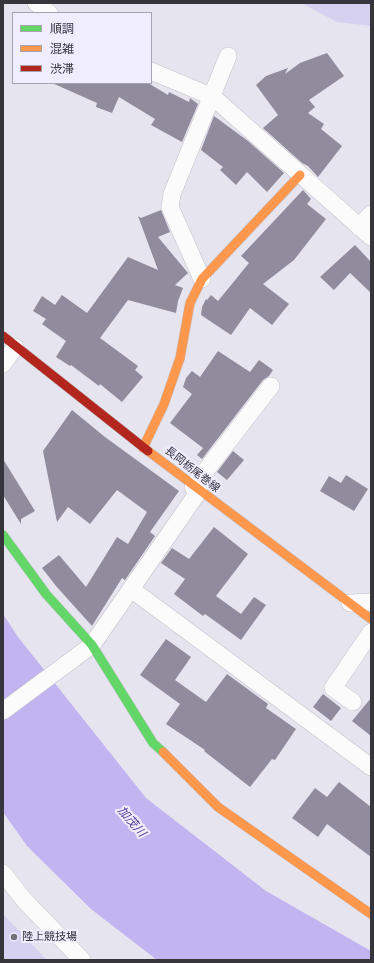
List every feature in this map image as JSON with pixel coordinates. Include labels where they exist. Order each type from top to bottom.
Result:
[{"type":"street","points":[[36,3],[49,12]]},
{"type":"street","points":[[202,279],[170,207],[172,194],[213,97],[228,56]]},
{"type":"street","points":[[152,71],[213,97],[277,152],[300,175],[365,232],[371,214]]},
{"type":"street","points":[[143,448],[164,404],[180,358],[190,303],[202,279],[300,175]]},
{"type":"street","points":[[3,364],[9,341]]},
{"type":"street","name":"長岡栃尾巻線","points":[[9,341],[196,489],[371,619]]},
{"type":"street","points":[[3,711],[92,645],[131,589],[196,489],[271,386]]},
{"type":"street","points":[[3,535],[46,594],[92,645],[153,743],[218,807],[371,914]]},
{"type":"street","points":[[131,589],[371,767]]},
{"type":"street","points":[[350,603],[371,602]]},
{"type":"street","points":[[352,702],[333,688],[371,632]]},
{"type":"street","points":[[3,873],[25,901],[82,960]]},
{"type":"shaded area","points":[[301,3],[371,3],[371,26],[337,22]]},
{"type":"shaded area","name":"陸上競技場","points":[[3,914],[47,960],[3,960]]},
{"type":"water","name":"加茂川","points":[[3,614],[18,637],[146,798],[266,891],[371,951],[371,960],[157,960],[91,909],[27,846],[3,812]]},
{"type":"building","points":[[327,53],[344,76],[309,100],[315,107],[308,113],[324,124],[321,129],[342,146],[318,177],[308,166],[302,163],[263,128],[278,115],[256,85],[266,76],[288,68],[285,74],[300,63]]},
{"type":"building","points":[[54,84],[150,84],[168,95],[169,92],[189,102],[190,98],[198,104],[182,142],[151,125],[155,119],[119,97],[112,113],[96,107],[97,103]]},
{"type":"building","points":[[214,116],[248,141],[284,173],[267,192],[247,172],[236,185],[220,170],[223,167],[201,150]]},
{"type":"building","points":[[303,190],[311,199],[307,204],[326,219],[294,260],[263,284],[289,304],[272,325],[250,308],[231,335],[201,315],[202,307],[206,299],[207,300],[211,295],[218,301],[249,263],[241,256]]},
{"type":"building","points":[[161,210],[170,232],[158,237],[188,273],[175,285],[183,288],[178,301],[176,313],[128,300],[100,338],[138,366],[135,370],[143,377],[122,402],[100,384],[99,386],[71,365],[70,366],[56,357],[66,341],[42,324],[46,319],[33,311],[42,296],[55,305],[62,295],[87,313],[128,257],[158,270],[138,216],[141,218]]},
{"type":"building","points":[[355,245],[371,262],[371,293],[350,273],[334,290],[320,277]]},
{"type":"building","points":[[218,351],[250,372],[259,360],[273,370],[269,376],[263,380],[202,459],[197,455],[203,448],[170,423],[192,394],[183,387],[186,378],[192,371],[200,377]]},
{"type":"building","points":[[72,410],[105,437],[179,491],[150,532],[155,536],[125,580],[122,578],[92,626],[42,568],[59,555],[86,587],[117,537],[128,544],[147,512],[117,490],[90,524],[68,507],[57,522],[43,451]]},
{"type":"building","points":[[233,451],[244,460],[227,480],[217,472]]},
{"type":"building","points":[[3,459],[35,511],[21,519],[21,524],[3,495]]},
{"type":"building","points":[[346,475],[368,489],[354,511],[320,491],[329,476],[341,483]]},
{"type":"building","points":[[214,527],[248,554],[216,596],[241,614],[254,597],[266,605],[241,640],[205,614],[203,616],[174,594],[185,579],[161,563],[172,548],[189,559]]},
{"type":"building","points":[[166,639],[191,657],[175,680],[206,702],[227,674],[268,704],[266,708],[296,729],[275,760],[272,759],[250,787],[204,751],[205,750],[166,724],[180,704],[140,675]]},
{"type":"building","points":[[323,694],[341,708],[331,721],[313,707]]},
{"type":"building","points":[[371,698],[371,736],[352,721]]},
{"type":"building","points":[[339,782],[371,807],[371,857],[327,824],[318,837],[292,818],[315,788],[327,797]]},
{"type":"traffic: fast","points":[[3,535],[46,594],[92,645],[153,743],[163,752]]},
{"type":"traffic: slow","points":[[143,448],[164,404],[180,358],[190,303],[202,279],[300,175]]},
{"type":"traffic: slow","points":[[148,451],[371,619]]},
{"type":"traffic: slow","points":[[163,752],[218,807],[371,914]]},
{"type":"traffic: jam","points":[[3,336],[148,451]]},
{"type":"place","name":"陸上競技場","points":[[14,937]]}]
